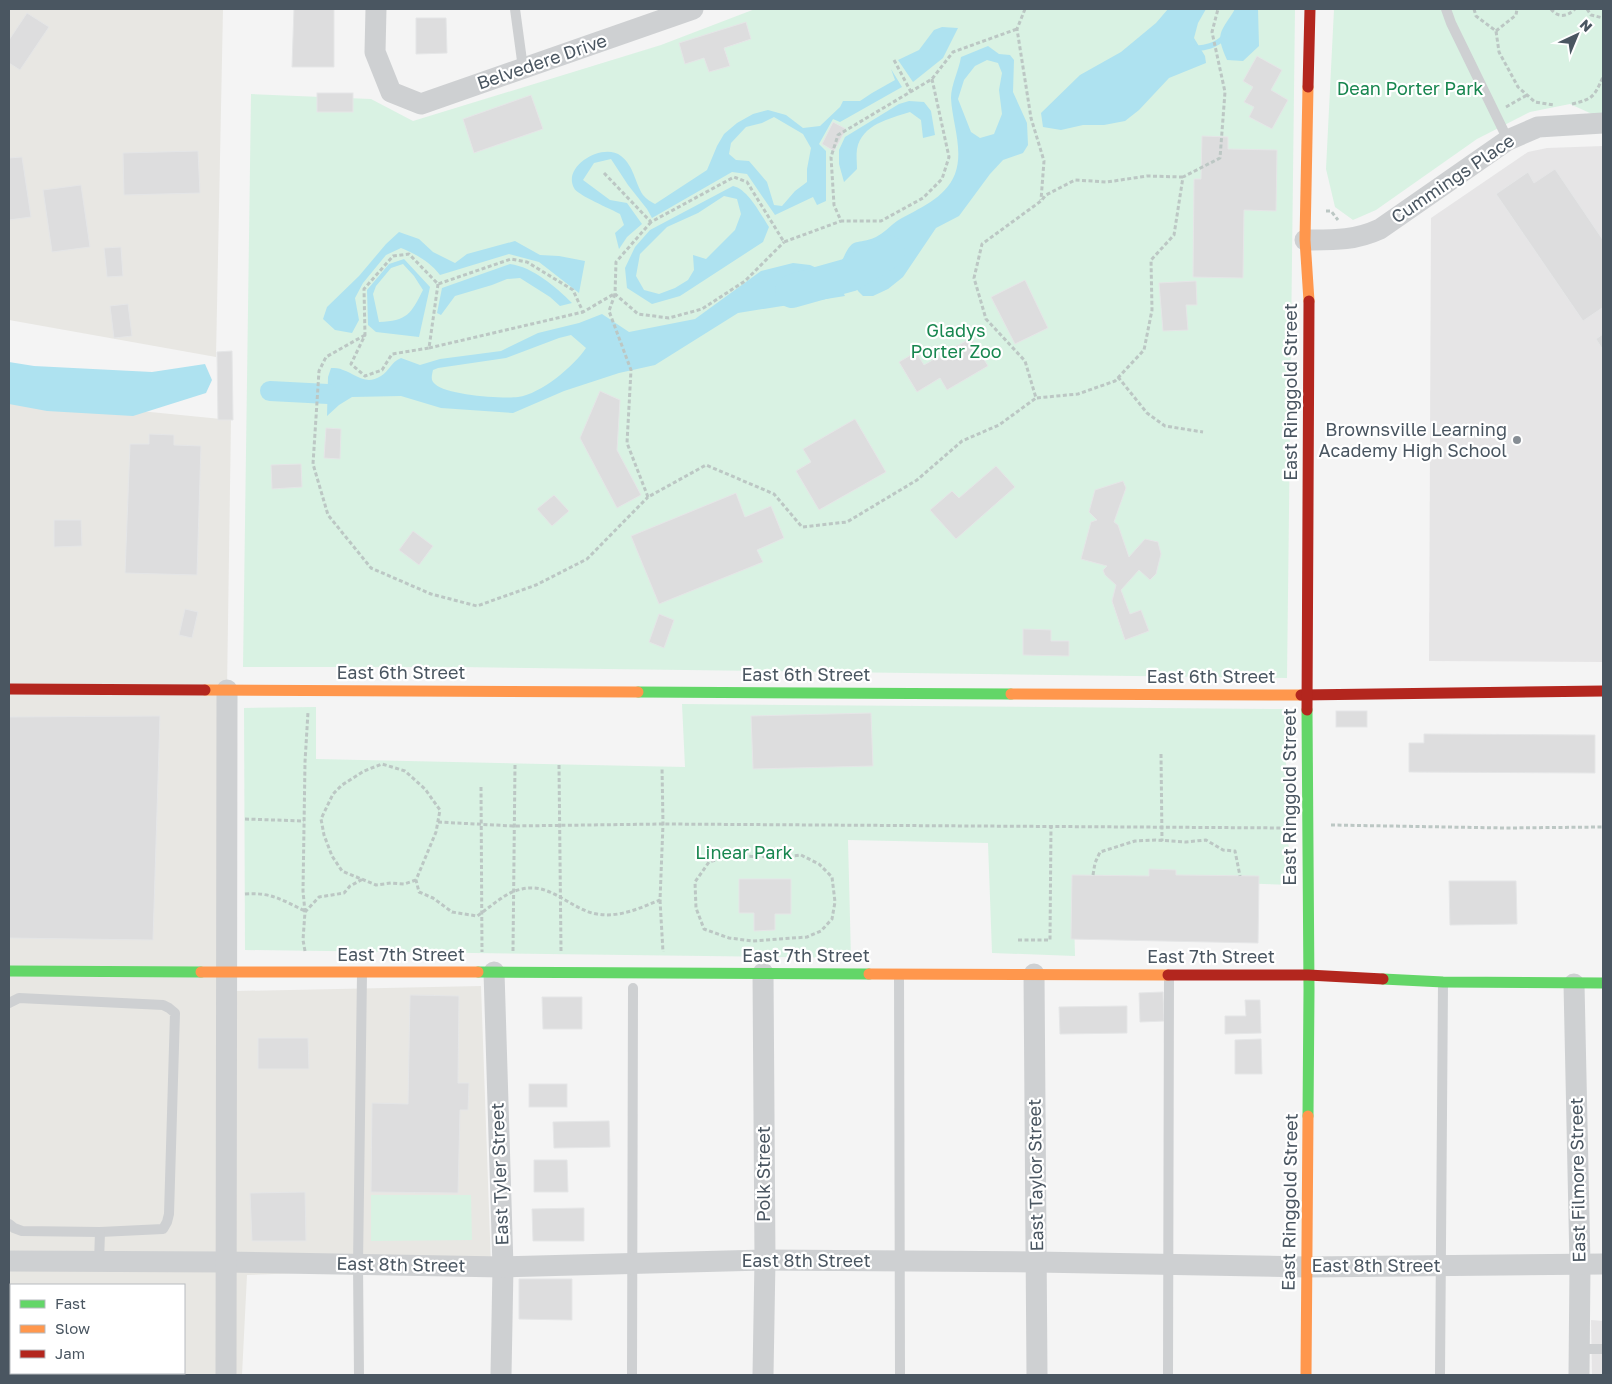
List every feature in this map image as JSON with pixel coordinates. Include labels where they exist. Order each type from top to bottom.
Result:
[{"type":"main road","name":"East Ringgold Street","points":[[1306,1375],[1310,990],[1308,975],[1307,695],[1310,314],[1305,240],[1310,9]]},
{"type":"main road","name":"East 6th Street","points":[[9,689],[1307,695],[1603,691]]},
{"type":"main road","name":"East 7th Street","points":[[9,971],[1308,975],[1443,982],[1603,983]]},
{"type":"street","name":"Belvedere Drive","points":[[376,9],[376,52],[391,92],[421,104],[523,68],[665,13],[693,9]]},
{"type":"street","name":"Cummings Place","points":[[1305,240],[1347,240],[1365,236],[1380,228],[1508,140],[1538,127],[1603,123]]},
{"type":"street","points":[[226,1375],[227,690]]},
{"type":"street","name":"East Tyler Street","points":[[494,972],[503,1267],[501,1375]]},
{"type":"street","name":"Polk Street","points":[[763,973],[765,1260],[763,1375]]},
{"type":"street","name":"East Taylor Street","points":[[1034,974],[1037,1375]]},
{"type":"street","name":"East Filmore Street","points":[[1574,984],[1580,1264],[1579,1375]]},
{"type":"street","name":"East 8th Street","points":[[9,1262],[225,1262],[503,1267],[765,1260],[899,1260],[1307,1267],[1603,1264]]},
{"type":"lane","points":[[515,9],[523,68]]},
{"type":"lane","points":[[1446,9],[1508,140]]},
{"type":"lane","points":[[359,1375],[358,1264],[362,972]]},
{"type":"lane","points":[[899,973],[900,1375]]},
{"type":"lane","points":[[1168,1375],[1169,974]]},
{"type":"lane","points":[[1440,1375],[1443,982]]},
{"type":"lane","points":[[632,1375],[633,988]]},
{"type":"lane","points":[[9,1003],[19,998],[163,1006],[169,1008],[174,1013],[168,1222],[163,1229],[100,1232],[22,1231],[9,1224]]},
{"type":"lane","points":[[98,1262],[100,1232]]},
{"type":"lane","points":[[1579,1349],[1603,1349]]},
{"type":"path","points":[[1025,9],[1017,28],[1031,118],[1044,161],[1041,201]]},
{"type":"path","points":[[1036,398],[1025,361],[986,319],[974,278],[982,244],[1041,201],[1046,195],[1075,180],[1107,182],[1147,176],[1183,177],[1220,158],[1225,92],[1212,32],[1218,9]]},
{"type":"path","points":[[1474,9],[1476,16],[1496,31],[1499,52],[1518,87],[1535,102],[1562,106]]},
{"type":"path","points":[[1496,31],[1516,15],[1517,9]]},
{"type":"path","points":[[1551,9],[1555,14],[1562,16],[1570,14],[1575,9]]},
{"type":"path","points":[[1587,9],[1591,15],[1603,18]]},
{"type":"path","points":[[841,221],[834,205],[831,157],[838,135],[932,79],[953,52],[1017,28]]},
{"type":"path","points":[[894,60],[910,92]]},
{"type":"path","points":[[1571,104],[1589,100],[1598,89],[1603,77]]},
{"type":"path","points":[[615,294],[638,314],[669,318],[702,309],[745,281],[784,242],[841,221],[880,221],[922,198],[942,179],[949,157],[932,79]]},
{"type":"path","points":[[604,173],[651,222]]},
{"type":"path","points":[[648,497],[627,442],[631,370],[609,311],[615,294],[616,262],[651,222],[734,177],[746,182],[784,242]]},
{"type":"path","points":[[365,335],[326,357],[319,371],[313,464],[328,516],[371,568],[430,594],[476,606],[536,585],[586,559],[648,497],[706,466],[774,494],[802,527],[847,522],[917,480],[962,442],[999,425],[1036,398],[1078,394],[1114,381],[1144,350],[1152,310],[1151,260],[1174,235],[1183,177]]},
{"type":"path","points":[[438,284],[409,254],[392,256],[364,289],[365,335],[351,364],[365,376],[382,370],[392,354],[429,348],[583,312],[615,294]]},
{"type":"path","points":[[438,284],[511,259],[527,262],[573,290],[583,312]]},
{"type":"path","points":[[429,348],[438,284]]},
{"type":"path","points":[[1118,377],[1147,413],[1165,426],[1203,432]]},
{"type":"path","points":[[305,951],[303,940],[306,912],[303,892],[304,821],[309,703]]},
{"type":"path","points":[[1161,754],[1162,841]]},
{"type":"path","points":[[416,880],[404,884],[376,885],[342,871],[332,856],[324,836],[321,819],[333,794],[342,785],[364,770],[382,764],[405,771],[425,789],[440,810],[436,832],[416,880],[419,892],[433,898],[452,912],[477,916],[513,891],[534,888],[552,892],[579,908],[598,915],[623,914],[660,900]]},
{"type":"path","points":[[513,954],[515,764]]},
{"type":"path","points":[[559,765],[561,954]]},
{"type":"path","points":[[662,767],[663,824],[660,900],[663,952]]},
{"type":"path","points":[[481,787],[482,954]]},
{"type":"path","points":[[245,819],[304,821]]},
{"type":"path","points":[[438,822],[513,826],[663,824],[1287,828],[1308,825],[1505,828],[1603,827]]},
{"type":"path","points":[[1018,940],[1050,940],[1051,826]]},
{"type":"path","points":[[1287,828],[1287,837]]},
{"type":"path","points":[[1093,875],[1095,863],[1100,852],[1135,842],[1206,840],[1223,850],[1235,851],[1240,876]]},
{"type":"path","points":[[801,855],[820,864],[832,877],[835,902],[832,919],[814,934],[807,937],[793,938],[745,940],[729,938],[704,929],[696,908],[695,882],[709,862],[729,856],[785,857],[801,855]]},
{"type":"path","points":[[306,912],[319,897],[344,893],[350,886],[364,879]]},
{"type":"path","points":[[245,894],[261,893],[278,898],[306,912]]},
{"type":"shaded area","points":[[9,9],[223,9],[216,357],[9,320]]},
{"type":"shaded area","name":"Brownsville Learning Academy High School","points":[[1603,146],[1603,662],[1429,661],[1431,218],[1528,152],[1547,148]]},
{"type":"shaded area","points":[[9,398],[231,420],[227,690],[236,991],[481,986],[491,1266],[247,1275],[242,1375],[9,1375]]},
{"type":"shaded area","points":[[1591,1320],[1603,1321],[1603,1375],[1592,1375]]},
{"type":"green space","name":"Gladys Porter Zoo","points":[[755,9],[1295,9],[1287,678],[459,667],[243,667],[251,94],[371,99],[413,121],[661,45]]},
{"type":"green space","name":"Dean Porter Park","points":[[1334,9],[1603,9],[1603,119],[1570,104],[1530,112],[1477,139],[1376,210],[1353,220],[1335,207],[1326,169]]},
{"type":"green space","name":"Linear Park","points":[[682,704],[1285,709],[1287,828],[1292,885],[1073,878],[1075,956],[992,953],[988,843],[848,840],[851,958],[245,950],[244,708],[316,707],[316,759],[685,767]]},
{"type":"green space","points":[[371,1195],[471,1195],[472,1240],[371,1241]]},
{"type":"water","points":[[1168,9],[1206,9],[1198,23],[1194,38],[1205,56],[1206,63],[1169,78],[1139,110],[1125,121],[1104,125],[1083,125],[1061,130],[1043,127],[1041,113],[1080,75],[1121,52],[1156,23]]},
{"type":"water","points":[[1235,9],[1258,9],[1259,46],[1243,61],[1227,60],[1220,38]]},
{"type":"water","points":[[942,27],[958,28],[943,58],[913,82],[898,60],[919,50],[934,30]]},
{"type":"water","points":[[988,46],[999,54],[1010,55],[1014,60],[1013,92],[1027,123],[1028,145],[1023,153],[1003,160],[990,174],[959,216],[936,228],[903,277],[888,289],[873,296],[863,296],[858,291],[842,261],[852,244],[869,240],[882,234],[897,221],[931,202],[951,183],[955,174],[958,146],[951,98],[961,57]],"holes":[[[987,60],[998,63],[1002,73],[999,90],[1002,114],[994,134],[980,138],[971,132],[958,99],[964,80],[975,66]]]},
{"type":"water","points":[[891,69],[902,87],[840,122],[833,119],[819,144],[826,151],[826,201],[817,205],[813,197],[775,215],[747,174],[732,172],[652,218],[611,159],[594,163],[583,180],[610,200],[627,203],[642,224],[627,237],[619,249],[615,233],[624,225],[620,214],[588,198],[574,188],[572,180],[574,172],[586,158],[604,152],[613,152],[625,160],[632,170],[643,195],[655,204],[707,170],[724,134],[737,123],[753,114],[768,110],[786,115],[803,128],[820,126],[840,107],[843,101],[860,101],[895,80]],"holes":[[[774,117],[803,134],[811,148],[807,169],[807,182],[795,191],[782,206],[774,205],[767,182],[749,161],[736,160],[729,154],[731,143],[746,127],[762,123]]]},
{"type":"water","points":[[909,101],[924,102],[931,111],[935,135],[923,138],[921,120],[910,112],[885,120],[870,128],[864,134],[857,149],[857,169],[844,182],[839,164],[839,150],[845,137],[899,104]]},
{"type":"water","points":[[733,186],[739,188],[749,197],[769,227],[763,242],[680,296],[652,304],[627,288],[625,268],[635,247],[650,230]],"holes":[[[724,196],[737,199],[741,214],[735,230],[706,259],[693,255],[694,270],[688,280],[675,288],[659,294],[644,290],[636,276],[640,254],[667,227],[698,213]]]},
{"type":"water","points":[[399,232],[419,239],[433,252],[455,263],[467,254],[515,241],[540,255],[559,256],[585,261],[579,293],[539,262],[509,254],[440,275],[422,259],[401,248],[386,255],[363,283],[355,298],[359,320],[352,333],[335,330],[323,319],[327,307],[359,276],[386,244]]},
{"type":"water","points":[[404,259],[430,287],[419,337],[376,332],[368,325],[367,290],[389,264]],"holes":[[[403,264],[423,290],[415,305],[402,318],[379,322],[373,294],[376,286],[391,268]]]},
{"type":"water","points":[[793,263],[810,265],[835,276],[845,296],[738,313],[655,365],[619,373],[564,391],[513,413],[441,408],[401,396],[352,397],[327,416],[328,377],[331,368],[340,369],[365,380],[370,380],[381,376],[401,358],[420,365],[440,359],[501,351],[538,333],[579,323],[602,314],[629,332],[695,319],[761,271]],"holes":[[[571,335],[586,348],[574,363],[556,378],[537,391],[518,397],[488,397],[450,391],[441,388],[432,379],[433,370],[438,368],[506,358]]]},
{"type":"water","points":[[510,264],[536,273],[572,303],[560,306],[550,297],[520,278],[507,279],[455,296],[441,315],[437,313],[442,288]]},
{"type":"water","points":[[9,362],[34,366],[152,372],[205,364],[212,380],[206,393],[133,416],[47,411],[9,404]]},
{"type":"building","points":[[294,9],[334,9],[334,67],[292,67]]},
{"type":"building","points":[[27,13],[49,27],[20,70],[9,63],[9,40]]},
{"type":"building","points":[[416,18],[446,18],[447,53],[416,54]]},
{"type":"building","points":[[746,22],[751,39],[724,48],[730,66],[709,72],[704,58],[685,64],[679,43]]},
{"type":"building","points":[[1257,56],[1282,70],[1271,90],[1288,100],[1272,129],[1249,117],[1254,107],[1244,102],[1253,87],[1243,81]]},
{"type":"building","points":[[317,93],[353,93],[353,112],[317,112]]},
{"type":"building","points":[[531,95],[543,129],[474,153],[463,119]]},
{"type":"building","points":[[833,122],[846,129],[834,151],[822,144]]},
{"type":"building","points":[[1202,136],[1228,137],[1228,149],[1277,150],[1276,211],[1244,210],[1243,278],[1193,277],[1194,179],[1201,179]]},
{"type":"building","points":[[198,151],[200,193],[124,195],[123,153]]},
{"type":"building","points":[[22,157],[31,217],[9,220],[9,158]]},
{"type":"building","points":[[1555,169],[1603,240],[1603,310],[1602,308],[1583,321],[1496,194],[1528,172],[1534,183]]},
{"type":"building","points":[[81,185],[90,247],[52,252],[43,190]]},
{"type":"building","points":[[121,247],[123,276],[107,277],[104,248]]},
{"type":"building","points":[[1025,280],[1048,328],[1015,344],[991,297]]},
{"type":"building","points":[[1196,281],[1197,305],[1186,305],[1188,330],[1163,331],[1159,283]]},
{"type":"building","points":[[128,304],[132,336],[114,338],[110,306]]},
{"type":"building","points":[[1603,334],[1603,350],[1596,339]]},
{"type":"building","points":[[971,338],[988,366],[947,390],[940,378],[917,392],[899,362],[916,352],[924,365]]},
{"type":"building","points":[[232,351],[233,420],[218,420],[217,352]]},
{"type":"building","points":[[600,391],[620,400],[617,450],[641,495],[617,508],[580,438]]},
{"type":"building","points":[[855,419],[886,472],[819,510],[796,471],[811,462],[803,449]]},
{"type":"building","points":[[326,428],[341,429],[340,459],[324,458]]},
{"type":"building","points":[[149,434],[174,435],[174,445],[201,446],[197,575],[125,573],[130,444],[149,444]]},
{"type":"building","points":[[301,464],[302,487],[272,489],[271,465]]},
{"type":"building","points":[[996,466],[1015,487],[956,539],[930,510],[952,491],[959,498]]},
{"type":"building","points":[[1123,481],[1126,488],[1114,522],[1118,525],[1129,557],[1145,539],[1158,542],[1161,554],[1156,574],[1150,580],[1139,570],[1121,590],[1130,614],[1141,610],[1149,631],[1125,640],[1112,601],[1116,585],[1105,575],[1103,570],[1107,566],[1081,559],[1091,522],[1097,520],[1089,512],[1095,490]]},
{"type":"building","points":[[736,493],[745,517],[771,506],[784,538],[757,550],[763,562],[659,604],[631,536]]},
{"type":"building","points":[[554,495],[569,511],[552,526],[537,509]]},
{"type":"building","points":[[54,520],[81,520],[82,546],[54,547]]},
{"type":"building","points":[[413,531],[433,546],[419,565],[399,550]]},
{"type":"building","points":[[185,609],[198,612],[192,638],[179,635]]},
{"type":"building","points":[[659,614],[674,620],[664,648],[649,642]]},
{"type":"building","points":[[1023,629],[1051,630],[1051,641],[1069,641],[1069,656],[1023,655]]},
{"type":"building","points":[[1336,711],[1367,711],[1367,727],[1336,727]]},
{"type":"building","points":[[871,713],[873,766],[753,769],[751,716]]},
{"type":"building","points":[[160,716],[153,940],[9,938],[9,717]]},
{"type":"building","points":[[1424,734],[1595,735],[1595,773],[1409,772],[1409,743],[1424,743]]},
{"type":"building","points":[[1149,869],[1176,870],[1176,875],[1259,876],[1258,943],[1071,939],[1072,875],[1149,876]]},
{"type":"building","points":[[739,879],[791,879],[791,914],[775,914],[775,930],[754,931],[754,913],[739,913]]},
{"type":"building","points":[[1449,881],[1516,881],[1517,924],[1450,925]]},
{"type":"building","points":[[1163,992],[1164,1021],[1140,1022],[1139,993]]},
{"type":"building","points":[[410,995],[459,996],[458,1083],[469,1083],[468,1110],[460,1110],[458,1193],[371,1192],[372,1103],[408,1104]]},
{"type":"building","points":[[542,997],[582,997],[582,1029],[543,1029]]},
{"type":"building","points":[[1245,1000],[1260,1000],[1261,1033],[1225,1034],[1225,1016],[1246,1016]]},
{"type":"building","points":[[1127,1006],[1127,1033],[1060,1034],[1059,1007]]},
{"type":"building","points":[[258,1038],[308,1038],[309,1069],[258,1069]]},
{"type":"building","points":[[1261,1039],[1262,1074],[1235,1074],[1235,1040]]},
{"type":"building","points":[[529,1084],[567,1084],[567,1107],[529,1107]]},
{"type":"building","points":[[609,1121],[610,1147],[554,1148],[553,1122]]},
{"type":"building","points":[[534,1160],[567,1160],[568,1192],[534,1192]]},
{"type":"building","points":[[305,1192],[306,1241],[252,1241],[250,1193]]},
{"type":"building","points":[[584,1208],[584,1241],[533,1241],[532,1209]]},
{"type":"building","points":[[519,1279],[572,1279],[572,1320],[519,1319]]},
{"type":"building","points":[[19,1374],[149,1374],[149,1375]]},
{"type":"waterway","points":[[1194,48],[1210,46],[1224,37]]},
{"type":"waterway","points":[[792,291],[849,275],[888,252]]},
{"type":"waterway","points":[[270,391],[328,394]]},
{"type":"traffic: fast","points":[[638,692],[1011,694]]},
{"type":"traffic: fast","points":[[1307,710],[1308,1116]]},
{"type":"traffic: fast","points":[[9,971],[201,972]]},
{"type":"traffic: fast","points":[[478,972],[869,974]]},
{"type":"traffic: fast","points":[[1383,979],[1443,982],[1603,983]]},
{"type":"traffic: slow","points":[[1308,87],[1305,240],[1309,301]]},
{"type":"traffic: slow","points":[[205,690],[638,692]]},
{"type":"traffic: slow","points":[[1011,694],[1301,695]]},
{"type":"traffic: slow","points":[[201,972],[478,972]]},
{"type":"traffic: slow","points":[[869,974],[1168,975]]},
{"type":"traffic: slow","points":[[1306,1375],[1308,1116]]},
{"type":"traffic: jam","points":[[1308,87],[1310,9]]},
{"type":"traffic: jam","points":[[1307,710],[1309,301]]},
{"type":"traffic: jam","points":[[9,689],[205,690]]},
{"type":"traffic: jam","points":[[1301,695],[1603,691]]},
{"type":"traffic: jam","points":[[1168,975],[1308,975],[1383,979]]},
{"type":"place","name":"Brownsville Learning Academy High School","points":[[1517,440]]}]
